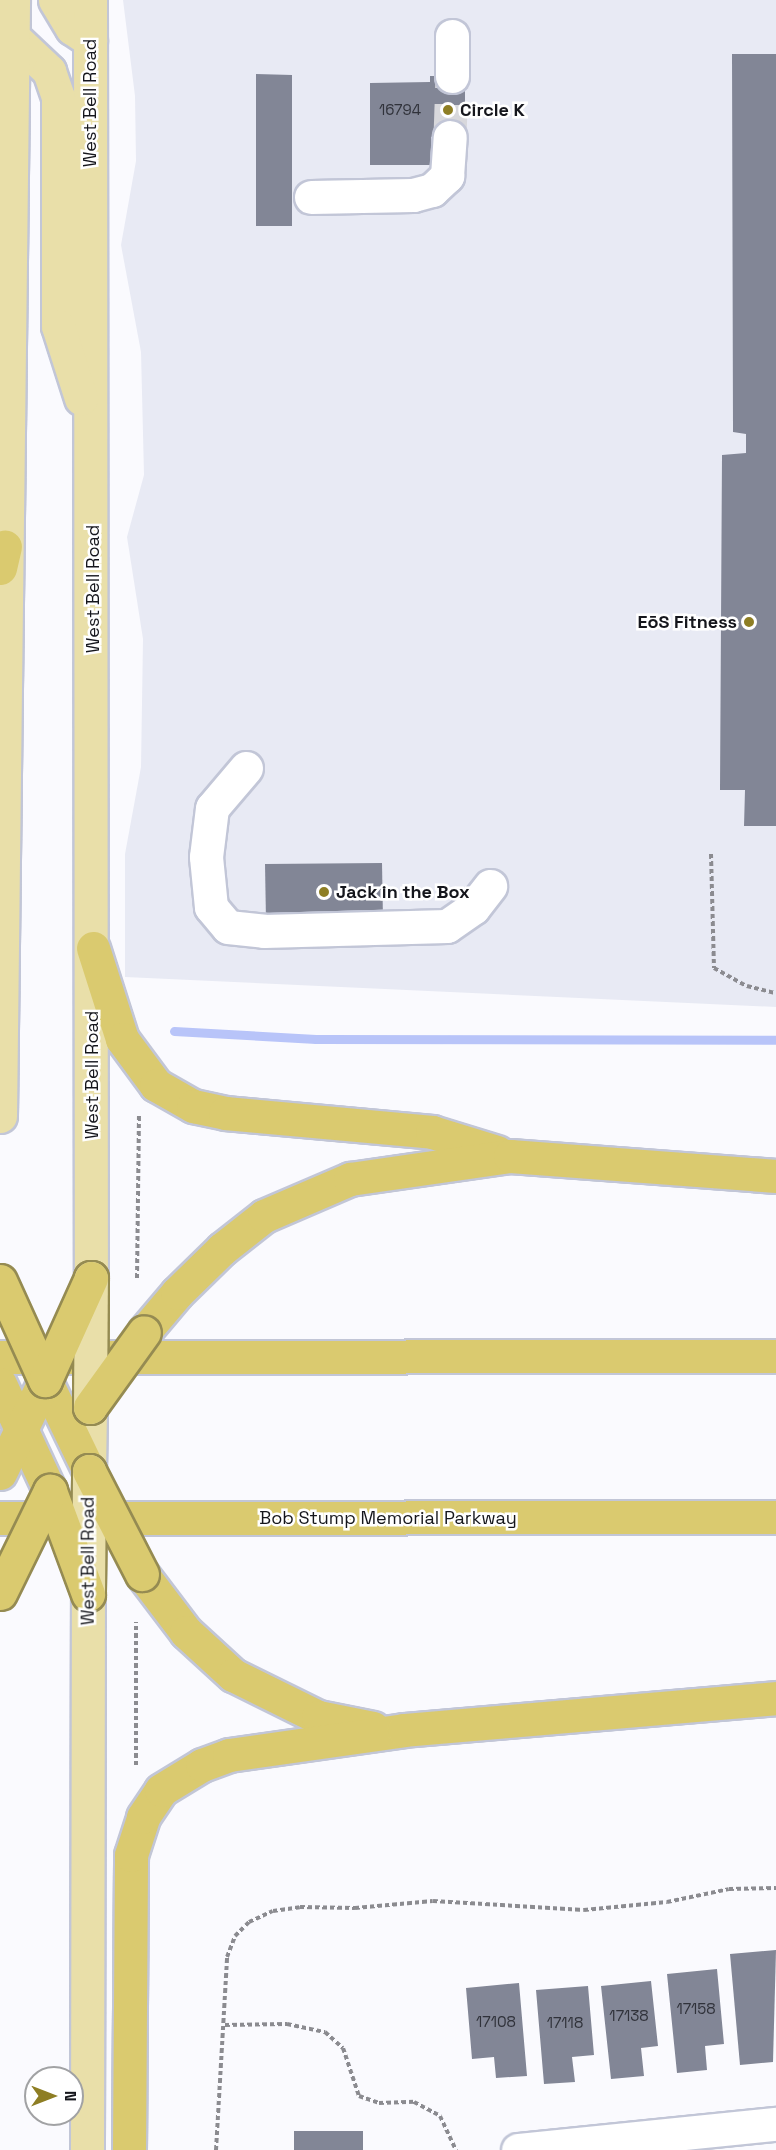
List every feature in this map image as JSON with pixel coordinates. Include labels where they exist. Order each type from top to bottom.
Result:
[{"type":"highway","points":[[93,948],[122,1039],[156,1085],[193,1106],[225,1113],[432,1132],[510,1156]]},
{"type":"highway","points":[[0,1593],[73,1438],[90,1407],[144,1332],[193,1278],[264,1216],[312,1192],[350,1179],[398,1169],[510,1156],[776,1176]]},
{"type":"highway","points":[[0,1473],[92,1278]]},
{"type":"highway","points":[[0,1281],[73,1438],[142,1574],[146,1604],[233,1675],[268,1695],[318,1717],[364,1727],[404,1730]]},
{"type":"highway","points":[[0,1357],[776,1356]]},
{"type":"highway","points":[[0,1384],[50,1491],[88,1594]]},
{"type":"highway","name":"Bob Stump Memorial Parkway","points":[[0,1518],[776,1517]]},
{"type":"highway","points":[[129,2150],[130,1855],[143,1817],[161,1790],[202,1765],[230,1755],[404,1730],[776,1698]]},
{"type":"main road","points":[[0,1116],[6,37],[13,0]]},
{"type":"main road","points":[[55,0],[72,28],[90,40]]},
{"type":"main road","name":"West Bell Road","points":[[87,2150],[93,948],[90,0]]},
{"type":"main road","points":[[6,37],[49,71],[58,97],[58,326],[92,430]]},
{"type":"street","points":[[452,36],[452,76]]},
{"type":"street","points":[[311,196],[413,195],[432,190],[447,176],[450,137]]},
{"type":"street","points":[[246,768],[212,808],[207,857],[211,907],[228,927],[264,931],[447,926],[473,908],[490,886]]},
{"type":"street","points":[[518,2150],[776,2124]]},
{"type":"path","points":[[711,854],[714,968],[747,986],[776,993]]},
{"type":"path","points":[[137,1278],[139,1114]]},
{"type":"path","points":[[136,1765],[146,1604]]},
{"type":"path","points":[[216,2150],[225,2025],[227,1957],[235,1936],[249,1922],[273,1911],[433,1901],[584,1910],[667,1902],[729,1889],[776,1888]]},
{"type":"path","points":[[225,2025],[287,2024],[325,2032],[344,2048],[359,2096],[379,2103],[414,2102],[440,2116],[456,2150]]},
{"type":"shaded area","points":[[123,0],[776,0],[776,1007],[125,977],[125,854],[141,767],[143,639],[127,537],[144,475],[141,352],[121,245],[136,161],[135,96]]},
{"type":"building","points":[[732,54],[776,54],[776,826],[744,826],[745,790],[720,790],[722,455],[746,453],[746,434],[733,432]]},
{"type":"building","points":[[256,74],[292,75],[292,226],[256,226]]},
{"type":"building","name":"Circle K","points":[[430,76],[465,76],[465,137],[431,137],[431,165],[370,165],[370,83],[430,82]]},
{"type":"building","name":"Jack in the Box","points":[[382,863],[383,920],[266,921],[265,864]]},
{"type":"building","points":[[776,1950],[773,2062],[740,2065],[730,1954]]},
{"type":"building","points":[[717,1969],[724,2044],[705,2046],[707,2070],[677,2073],[667,1974]]},
{"type":"building","points":[[651,1981],[658,2046],[641,2048],[644,2076],[611,2079],[601,1986]]},
{"type":"building","points":[[519,1983],[527,2076],[496,2078],[494,2057],[472,2059],[466,1988]]},
{"type":"building","points":[[588,1986],[594,2055],[572,2057],[575,2082],[544,2084],[536,1990]]},
{"type":"building","points":[[294,2131],[363,2131],[363,2150],[294,2150]]},
{"type":"waterway","points":[[174,1031],[316,1039],[776,1040]]},
{"type":"tunnel","points":[[450,137],[452,76]]},
{"type":"place","name":"Circle K","points":[[448,110]]},
{"type":"place","name":"EōS Fitness","points":[[749,622]]},
{"type":"place","name":"Jack in the Box","points":[[324,892]]}]
